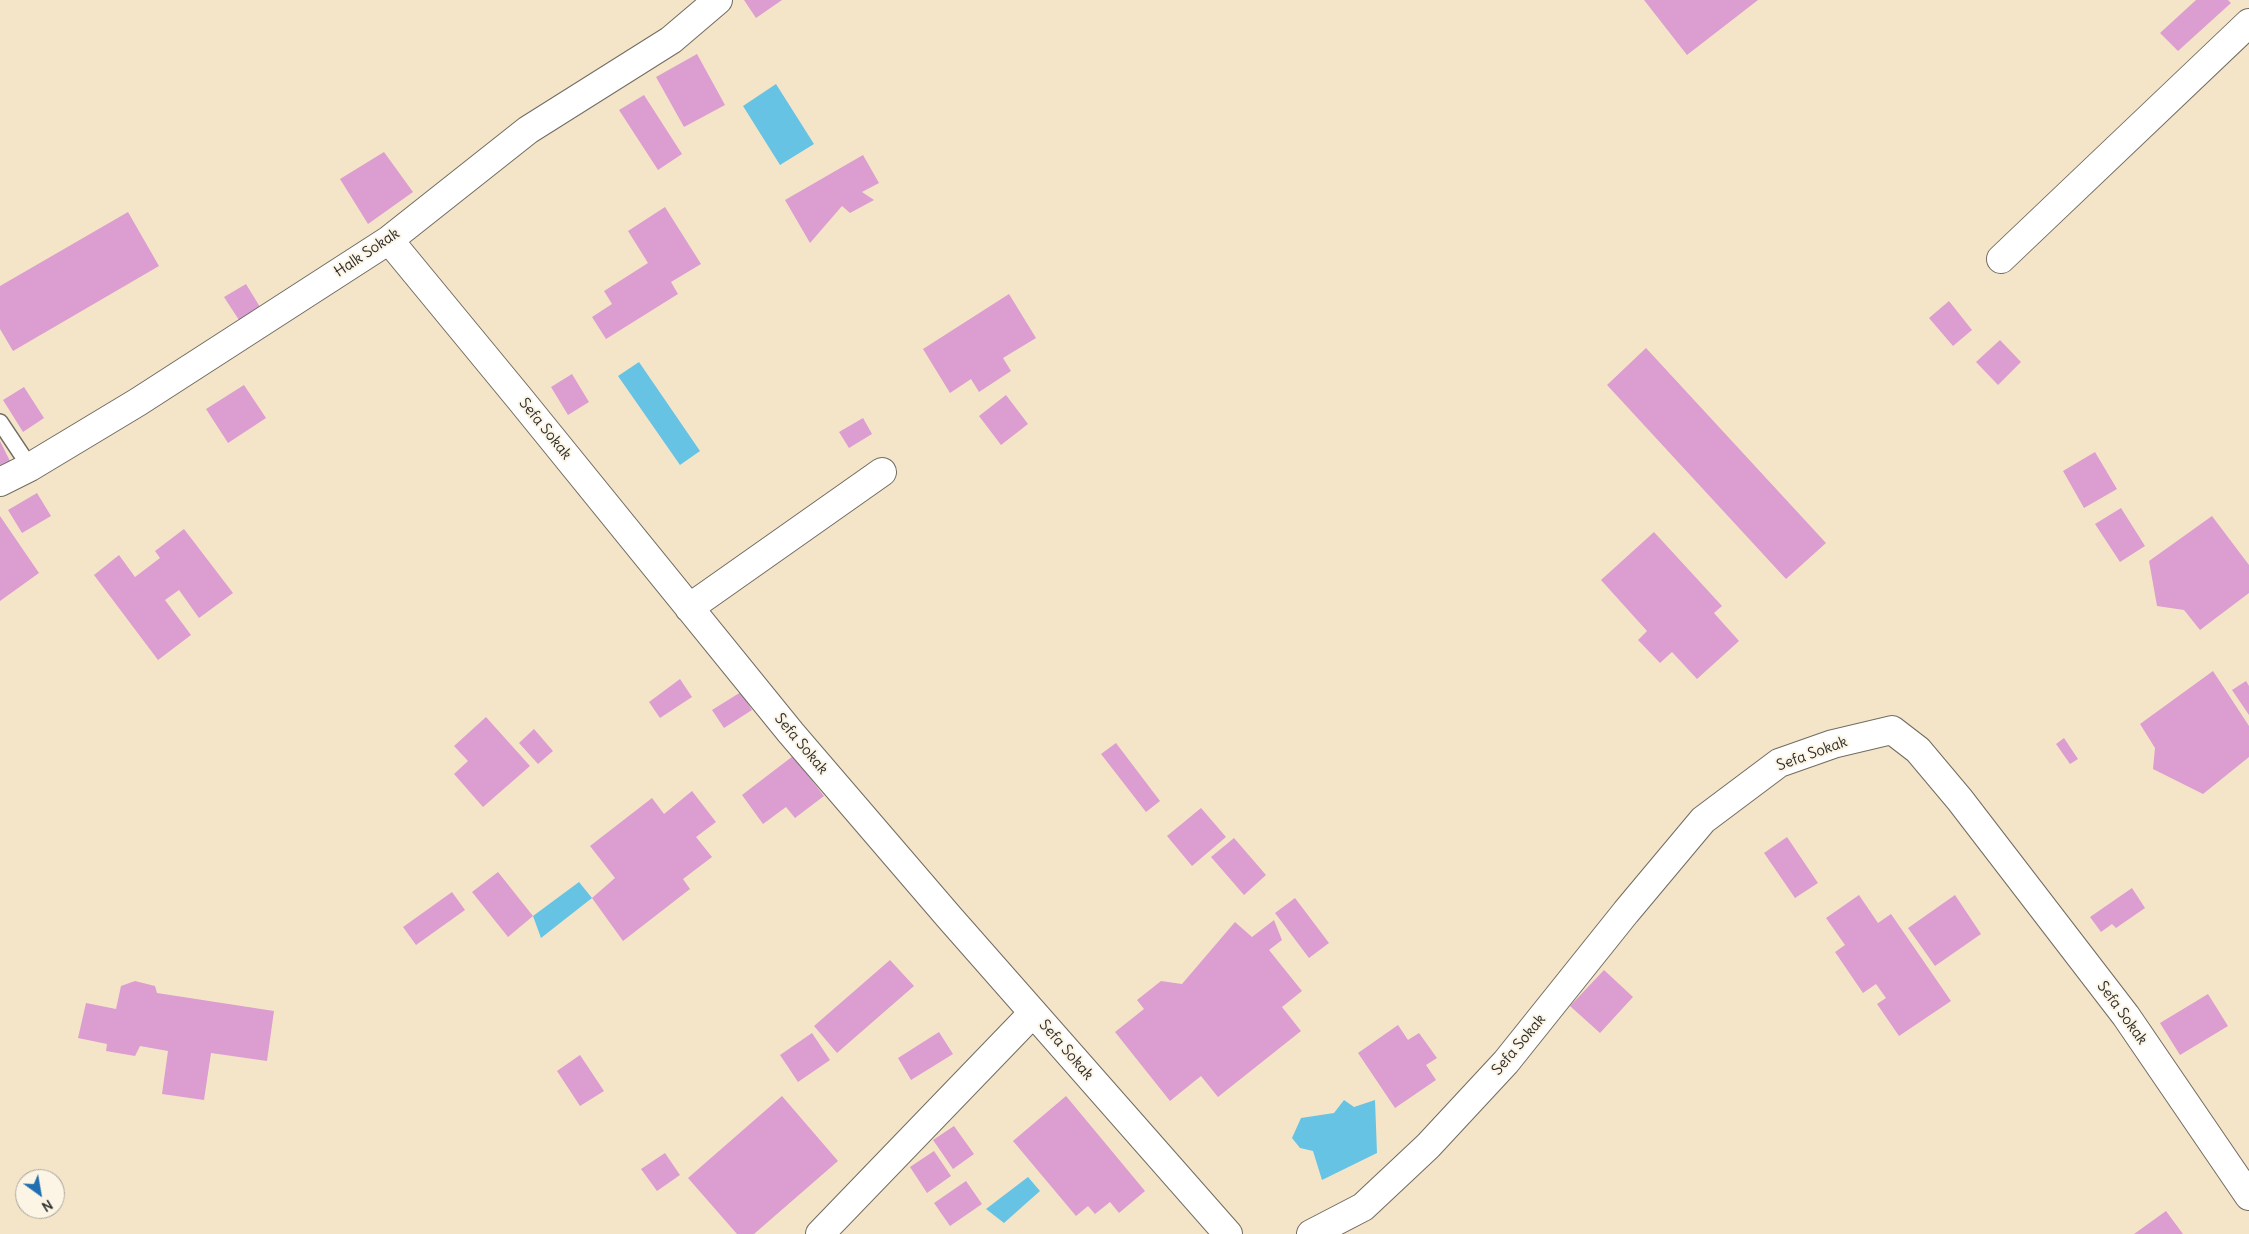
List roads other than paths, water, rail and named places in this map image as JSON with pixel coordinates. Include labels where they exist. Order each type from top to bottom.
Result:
[{"type":"street","name":"Halk Sokak","points":[[0,482],[30,467],[138,402],[389,240],[528,130],[671,40],[718,0]]},
{"type":"street","points":[[2001,259],[2249,23]]},
{"type":"street","name":"Sefa Sokak","points":[[389,240],[791,733],[1228,1234]]},
{"type":"street","points":[[689,608],[882,472]]},
{"type":"street","name":"Sefa Sokak","points":[[1311,1234],[1363,1208],[1435,1139],[1506,1062],[1702,820],[1779,763],[1833,744],[1892,730],[1918,750],[1960,800],[2126,1016],[2249,1196]]},
{"type":"street","points":[[820,1234],[1033,1012]]},
{"type":"lane","points":[[0,422],[30,467]]},
{"type":"water","points":[[776,84],[814,144],[780,165],[743,106]]},
{"type":"water","points":[[639,362],[700,451],[680,465],[618,376]]},
{"type":"water","points":[[579,882],[592,898],[541,938],[533,916]]},
{"type":"water","points":[[1344,1100],[1354,1107],[1375,1100],[1377,1153],[1322,1180],[1313,1151],[1300,1148],[1292,1138],[1301,1118],[1334,1113]]},
{"type":"water","points":[[1028,1177],[1040,1191],[1004,1223],[986,1209]]}]
